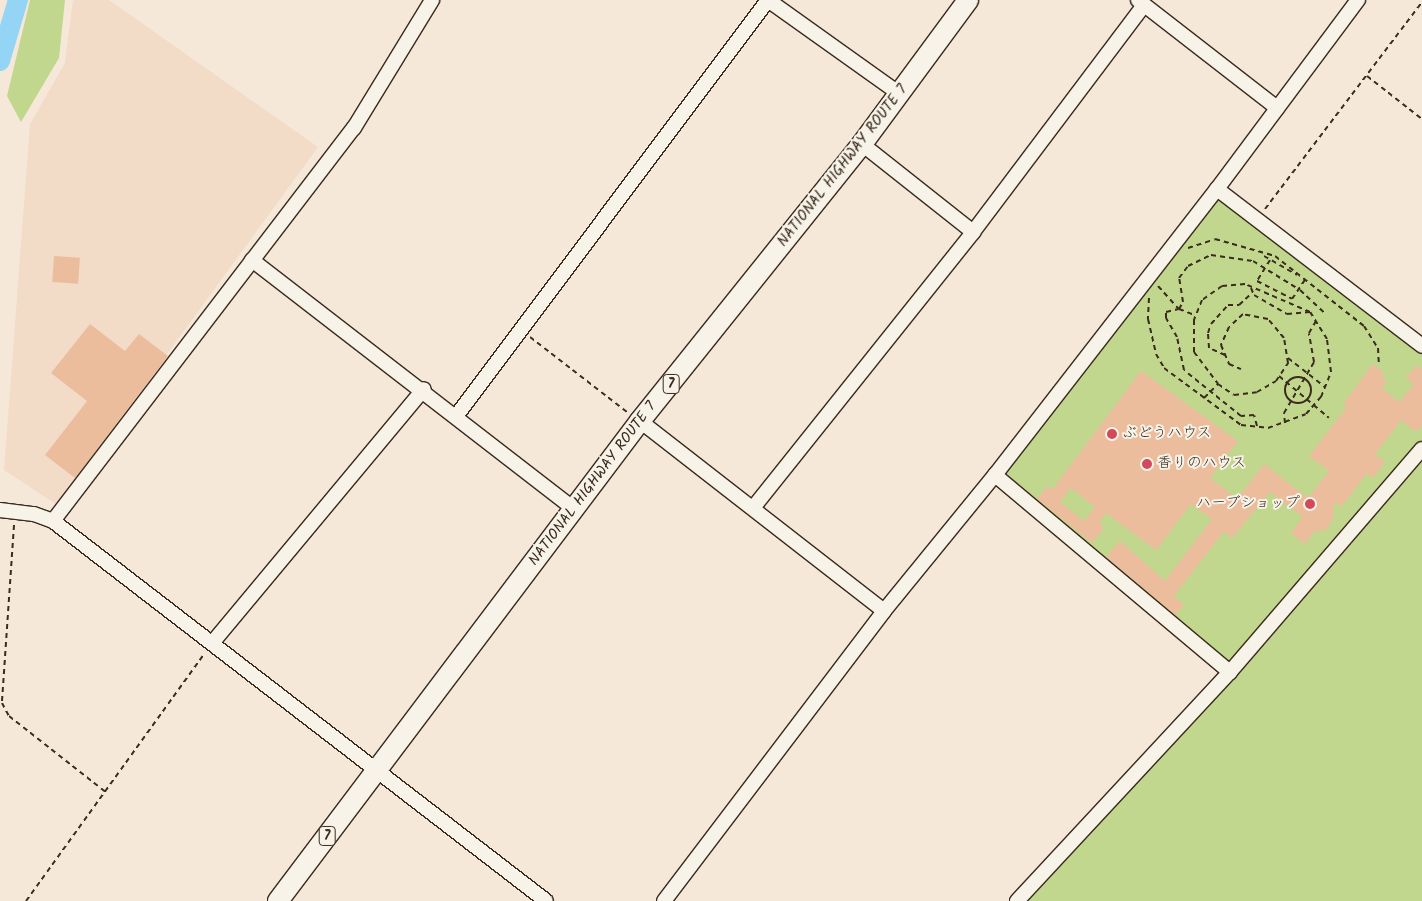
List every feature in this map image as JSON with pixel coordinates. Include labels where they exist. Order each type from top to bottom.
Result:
[{"type":"highway","name":"NATIONAL HIGHWAY ROUTE 7","points":[[278,901],[640,421],[862,144],[968,0]]},
{"type":"street","points":[[53,521],[354,128],[432,0]]},
{"type":"street","points":[[456,415],[768,0],[900,94]]},
{"type":"street","points":[[664,901],[884,611],[996,475],[1217,189],[1358,0]]},
{"type":"street","points":[[753,508],[973,232],[1141,3],[1278,108]]},
{"type":"street","points":[[862,144],[973,232]]},
{"type":"street","points":[[1217,189],[1422,346]]},
{"type":"street","points":[[252,260],[424,390],[574,509]]},
{"type":"street","points":[[213,642],[424,390]]},
{"type":"street","points":[[640,421],[884,611]]},
{"type":"street","points":[[1017,901],[1230,672],[1422,449]]},
{"type":"street","points":[[996,475],[1230,672]]},
{"type":"street","points":[[0,510],[53,521],[213,642],[546,901]]},
{"type":"path","points":[[1258,219],[1422,2]]},
{"type":"path","points":[[1367,76],[1422,119]]},
{"type":"path","points":[[1184,250],[1215,239],[1275,256],[1364,326],[1378,348],[1379,366]]},
{"type":"path","points":[[1257,426],[1254,415],[1241,416],[1184,370],[1178,337],[1166,318],[1166,312],[1179,309],[1183,302],[1179,278],[1188,266],[1211,255],[1232,257],[1239,261],[1253,261],[1264,270],[1298,290],[1325,313]]},
{"type":"path","points":[[1264,256],[1305,280]]},
{"type":"path","points":[[1270,260],[1257,281],[1292,299],[1305,280]]},
{"type":"path","points":[[1153,281],[1179,309],[1196,315]]},
{"type":"path","points":[[1149,295],[1148,318],[1156,354],[1164,368],[1241,425],[1268,428],[1286,423],[1306,414],[1325,387],[1331,372],[1327,339],[1310,312],[1245,284],[1222,286],[1202,300],[1196,315],[1194,352],[1218,384],[1234,395],[1257,392],[1279,376],[1288,363],[1284,338],[1268,318],[1243,314],[1229,327],[1221,345],[1229,364],[1241,369]]},
{"type":"path","points":[[1251,287],[1252,292],[1287,314],[1310,312]]},
{"type":"path","points":[[1225,355],[1209,348],[1208,333],[1211,324],[1228,305],[1239,305],[1252,292]]},
{"type":"path","points":[[1286,423],[1284,413],[1314,362],[1309,333],[1316,321]]},
{"type":"path","points":[[520,330],[640,421]]},
{"type":"path","points":[[1287,357],[1306,375],[1325,387]]},
{"type":"path","points":[[1279,376],[1329,418]]},
{"type":"path","points":[[1292,378],[1304,378],[1311,386],[1309,399],[1301,404],[1291,402],[1285,393],[1286,384],[1292,378]]},
{"type":"path","points":[[1204,398],[1218,384]]},
{"type":"path","points":[[15,512],[2,703],[9,716],[107,793]]},
{"type":"path","points":[[26,901],[107,793],[213,642]]},
{"type":"shaded area","points":[[73,0],[109,0],[318,147],[57,505],[4,470],[30,124],[65,63]]},
{"type":"green space","points":[[30,0],[65,0],[59,58],[21,122],[7,96]]},
{"type":"green space","points":[[1219,194],[1422,351],[1422,441],[1230,665],[1001,473]]},
{"type":"green space","points":[[1422,458],[1422,901],[1025,901],[1230,683]]},
{"type":"building","points":[[54,256],[80,258],[78,284],[52,282]]},
{"type":"building","points":[[90,324],[125,351],[139,334],[168,356],[75,478],[45,455],[87,401],[51,373]]},
{"type":"building","points":[[1373,364],[1384,373],[1381,377],[1387,381],[1382,388],[1399,402],[1414,384],[1406,378],[1417,365],[1422,369],[1422,425],[1416,432],[1401,420],[1375,454],[1385,462],[1373,478],[1367,473],[1341,507],[1334,501],[1333,519],[1326,530],[1315,531],[1305,544],[1291,533],[1303,517],[1270,492],[1232,538],[1224,531],[1174,596],[1184,605],[1175,615],[1106,557],[1120,541],[1165,581],[1212,519],[1191,504],[1156,550],[1106,513],[1099,523],[1104,528],[1092,543],[1037,499],[1047,486],[1052,490],[1141,371],[1238,441],[1210,478],[1237,499],[1264,464],[1308,498],[1329,471],[1309,456],[1347,407],[1343,404]],"holes":[[[1071,488],[1095,507],[1084,521],[1060,502]]]},
{"type":"waterway","points":[[0,61],[18,0]]},
{"type":"place","name":"ぶどうハウス","points":[[1112,434]]},
{"type":"place","name":"香りのハウス","points":[[1147,464]]},
{"type":"place","name":"ハーブショップ","points":[[1310,504]]}]
